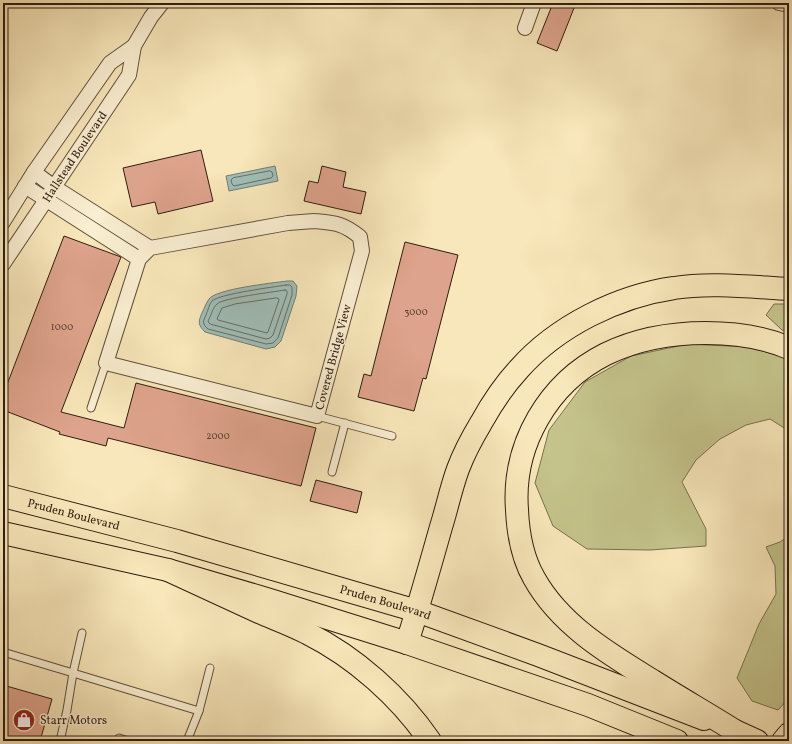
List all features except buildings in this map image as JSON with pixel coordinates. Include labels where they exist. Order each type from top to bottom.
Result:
[{"type":"main road","points":[[407,643],[458,468],[471,440],[491,406],[519,369],[542,347],[562,331],[584,318],[607,307],[644,294],[675,288],[707,285],[789,289]]},
{"type":"main road","points":[[735,731],[620,660],[566,620],[548,600],[533,578],[525,556],[518,528],[516,499],[517,478],[521,458],[529,434],[544,407],[564,384],[584,367],[606,354],[630,344],[662,337],[695,333],[723,333],[753,337],[789,348]]},
{"type":"main road","name":"Pruden Boulevard","points":[[3,496],[177,541],[417,611],[538,655],[735,731],[757,741]]},
{"type":"main road","points":[[3,533],[168,570],[270,600],[407,643],[588,705],[677,741]]},
{"type":"main road","points":[[168,570],[307,633],[339,652],[369,674],[404,708],[430,741]]},
{"type":"main road","points":[[783,741],[789,734]]},
{"type":"street","name":"Hallstead Boulevard","points":[[3,264],[129,76],[134,46],[151,17],[162,3]]},
{"type":"street","points":[[525,28],[534,3]]},
{"type":"street","points":[[779,3],[789,5]]},
{"type":"street","name":"Hallstead Boulevard","points":[[3,222],[34,172],[110,63],[134,46]]},
{"type":"street","points":[[34,172],[54,187],[150,248],[139,259],[106,363]]},
{"type":"street","points":[[25,186],[139,259]]},
{"type":"street","name":"Covered Bridge View","points":[[106,363],[317,416],[362,251],[360,237],[351,230],[336,223],[314,221],[288,223],[150,248]]},
{"type":"lane","points":[[91,408],[106,363]]},
{"type":"lane","points":[[317,416],[392,436]]},
{"type":"lane","points":[[332,472],[345,424]]},
{"type":"lane","points":[[60,741],[82,633]]},
{"type":"lane","points":[[3,652],[199,711]]},
{"type":"lane","points":[[187,741],[199,711],[210,668]]},
{"type":"lane","points":[[119,738],[128,741]]},
{"type":"shaded area","points":[[774,304],[789,304],[789,333],[782,330],[766,315]]},
{"type":"shaded area","points":[[688,344],[750,347],[789,359],[789,431],[770,419],[746,425],[720,439],[696,460],[682,482],[706,529],[706,546],[650,550],[587,549],[553,526],[535,483],[549,430],[585,382],[631,356]]},
{"type":"shaded area","points":[[789,536],[789,698],[778,710],[752,701],[737,678],[759,624],[776,594],[775,566],[766,547],[780,542]]},
{"type":"water","points":[[275,166],[278,181],[229,191],[226,176]]},
{"type":"water","points":[[293,281],[297,286],[296,296],[281,341],[275,347],[266,349],[205,332],[201,327],[199,323],[205,306],[209,299],[214,295],[233,289]]},
{"type":"place","name":"Starr Motors","points":[[24,720]]}]
